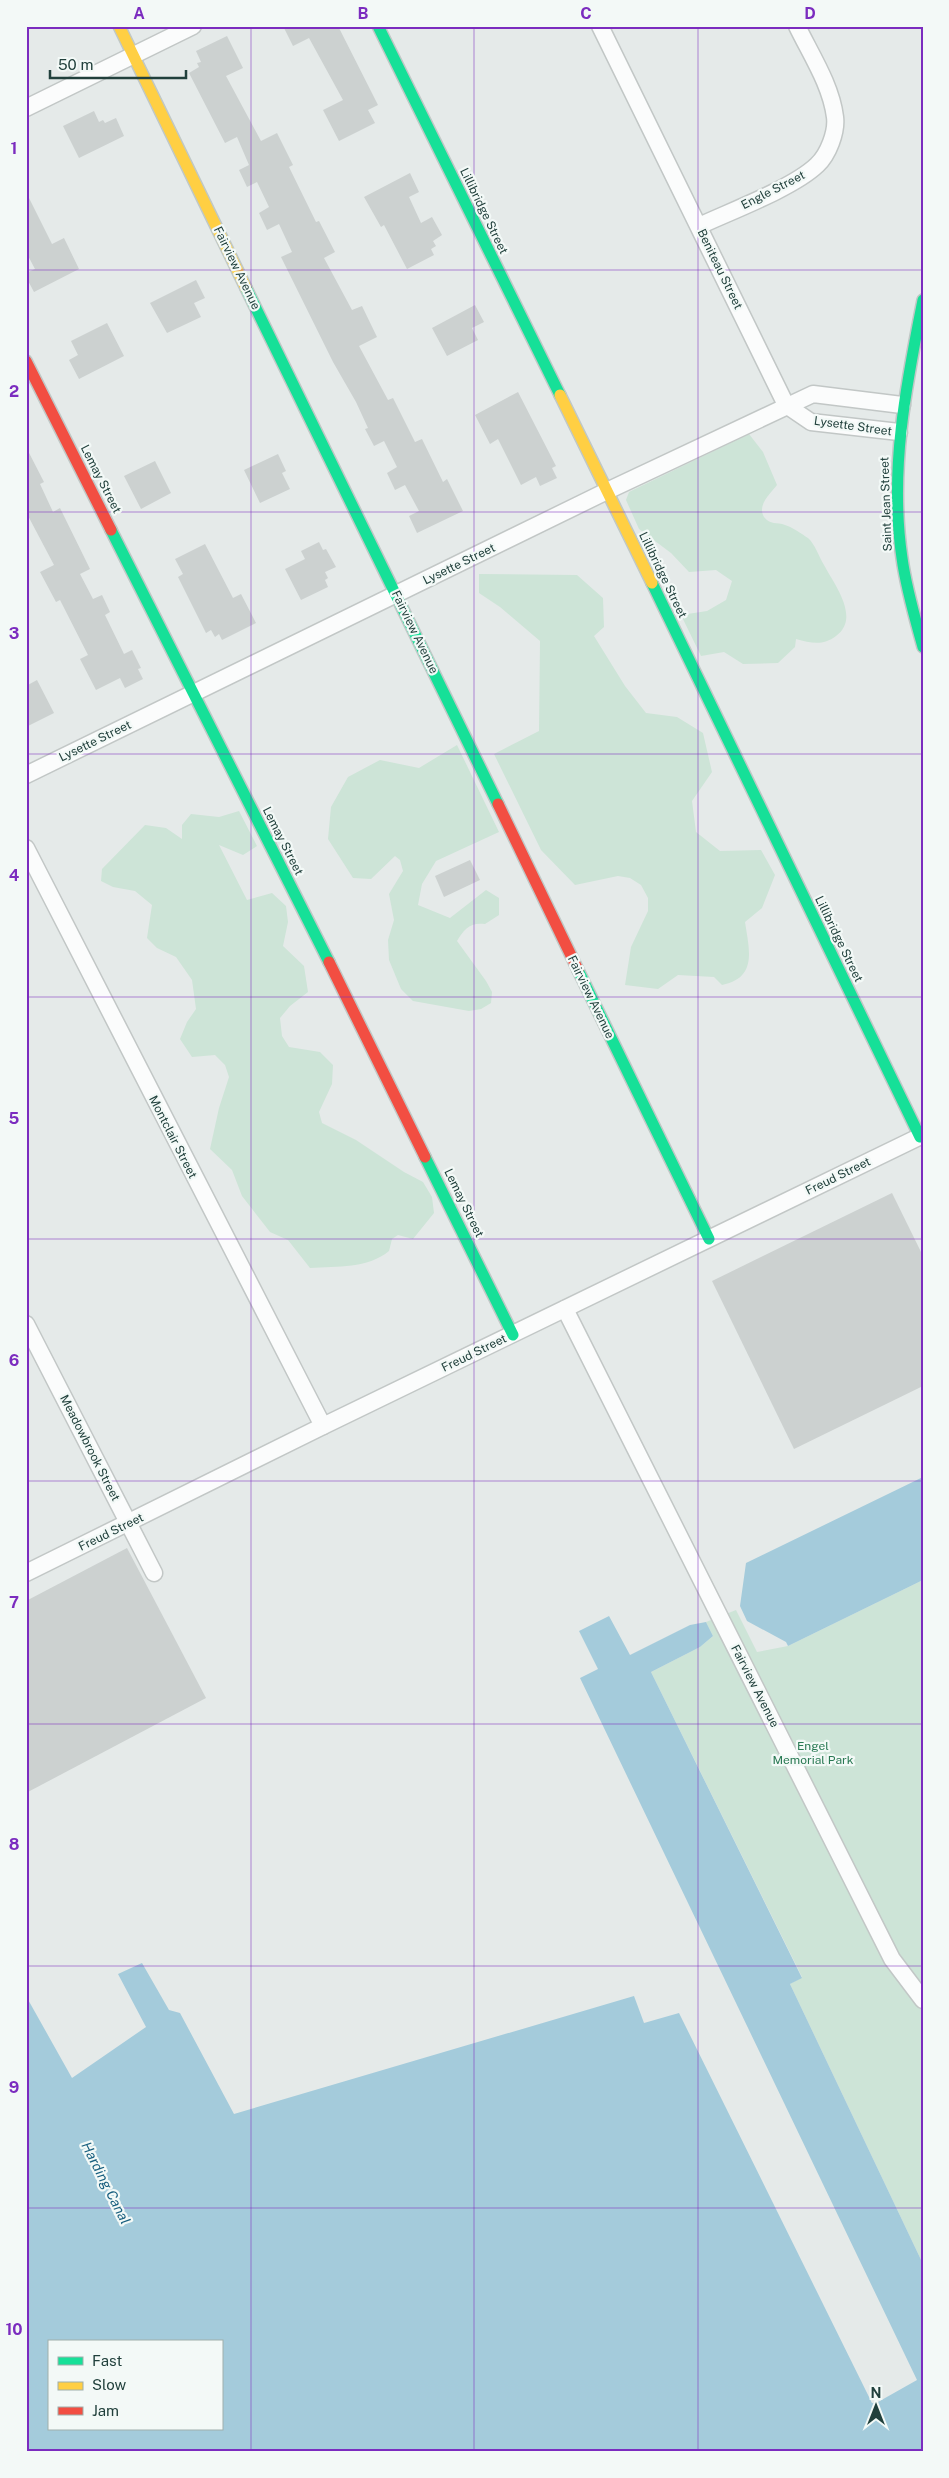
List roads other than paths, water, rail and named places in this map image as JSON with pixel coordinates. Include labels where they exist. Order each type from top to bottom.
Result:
[{"type":"street","name":"Fairview Avenue","points":[[119,26],[709,1239]]},
{"type":"street","points":[[26,108],[193,26]]},
{"type":"street","name":"Lillibridge Street","points":[[378,26],[921,1136]]},
{"type":"street","name":"Beniteau Street","points":[[600,26],[786,406]]},
{"type":"street","name":"Engle Street","points":[[699,226],[798,179],[818,165],[830,147],[836,119],[830,95],[797,26]]},
{"type":"street","name":"Saint Jean Street","points":[[923,300],[902,404],[896,464],[898,530],[910,603],[923,647]]},
{"type":"street","name":"Lemay Street","points":[[26,361],[513,1334]]},
{"type":"street","points":[[786,406],[813,394],[902,404]]},
{"type":"street","name":"Lysette Street","points":[[26,775],[607,491],[786,406],[811,422],[899,432]]},
{"type":"street","name":"Montclair Street","points":[[26,848],[323,1426]]},
{"type":"street","name":"Freud Street","points":[[26,1573],[323,1426],[921,1136]]},
{"type":"street","name":"Fairview Avenue","points":[[565,1309],[892,1959],[923,2000]]},
{"type":"street","name":"Meadowbrook Street","points":[[26,1324],[154,1573]]},
{"type":"water","points":[[923,1477],[923,1580],[788,1646],[786,1642],[747,1621],[740,1606],[746,1563]]},
{"type":"water","name":"Harding Canal","points":[[609,1616],[630,1655],[690,1625],[706,1622],[713,1636],[700,1647],[651,1672],[802,1978],[790,1984],[923,2264],[923,2452],[26,2452],[26,1996],[72,2078],[146,2027],[118,1974],[142,1963],[169,2010],[180,2013],[234,2114],[634,1996],[644,2023],[679,2013],[872,2403],[878,2402],[917,2380],[580,1678],[598,1669],[579,1631]]},
{"type":"park label","name":"Engel Memorial Park","points":[[813,1753]]}]
